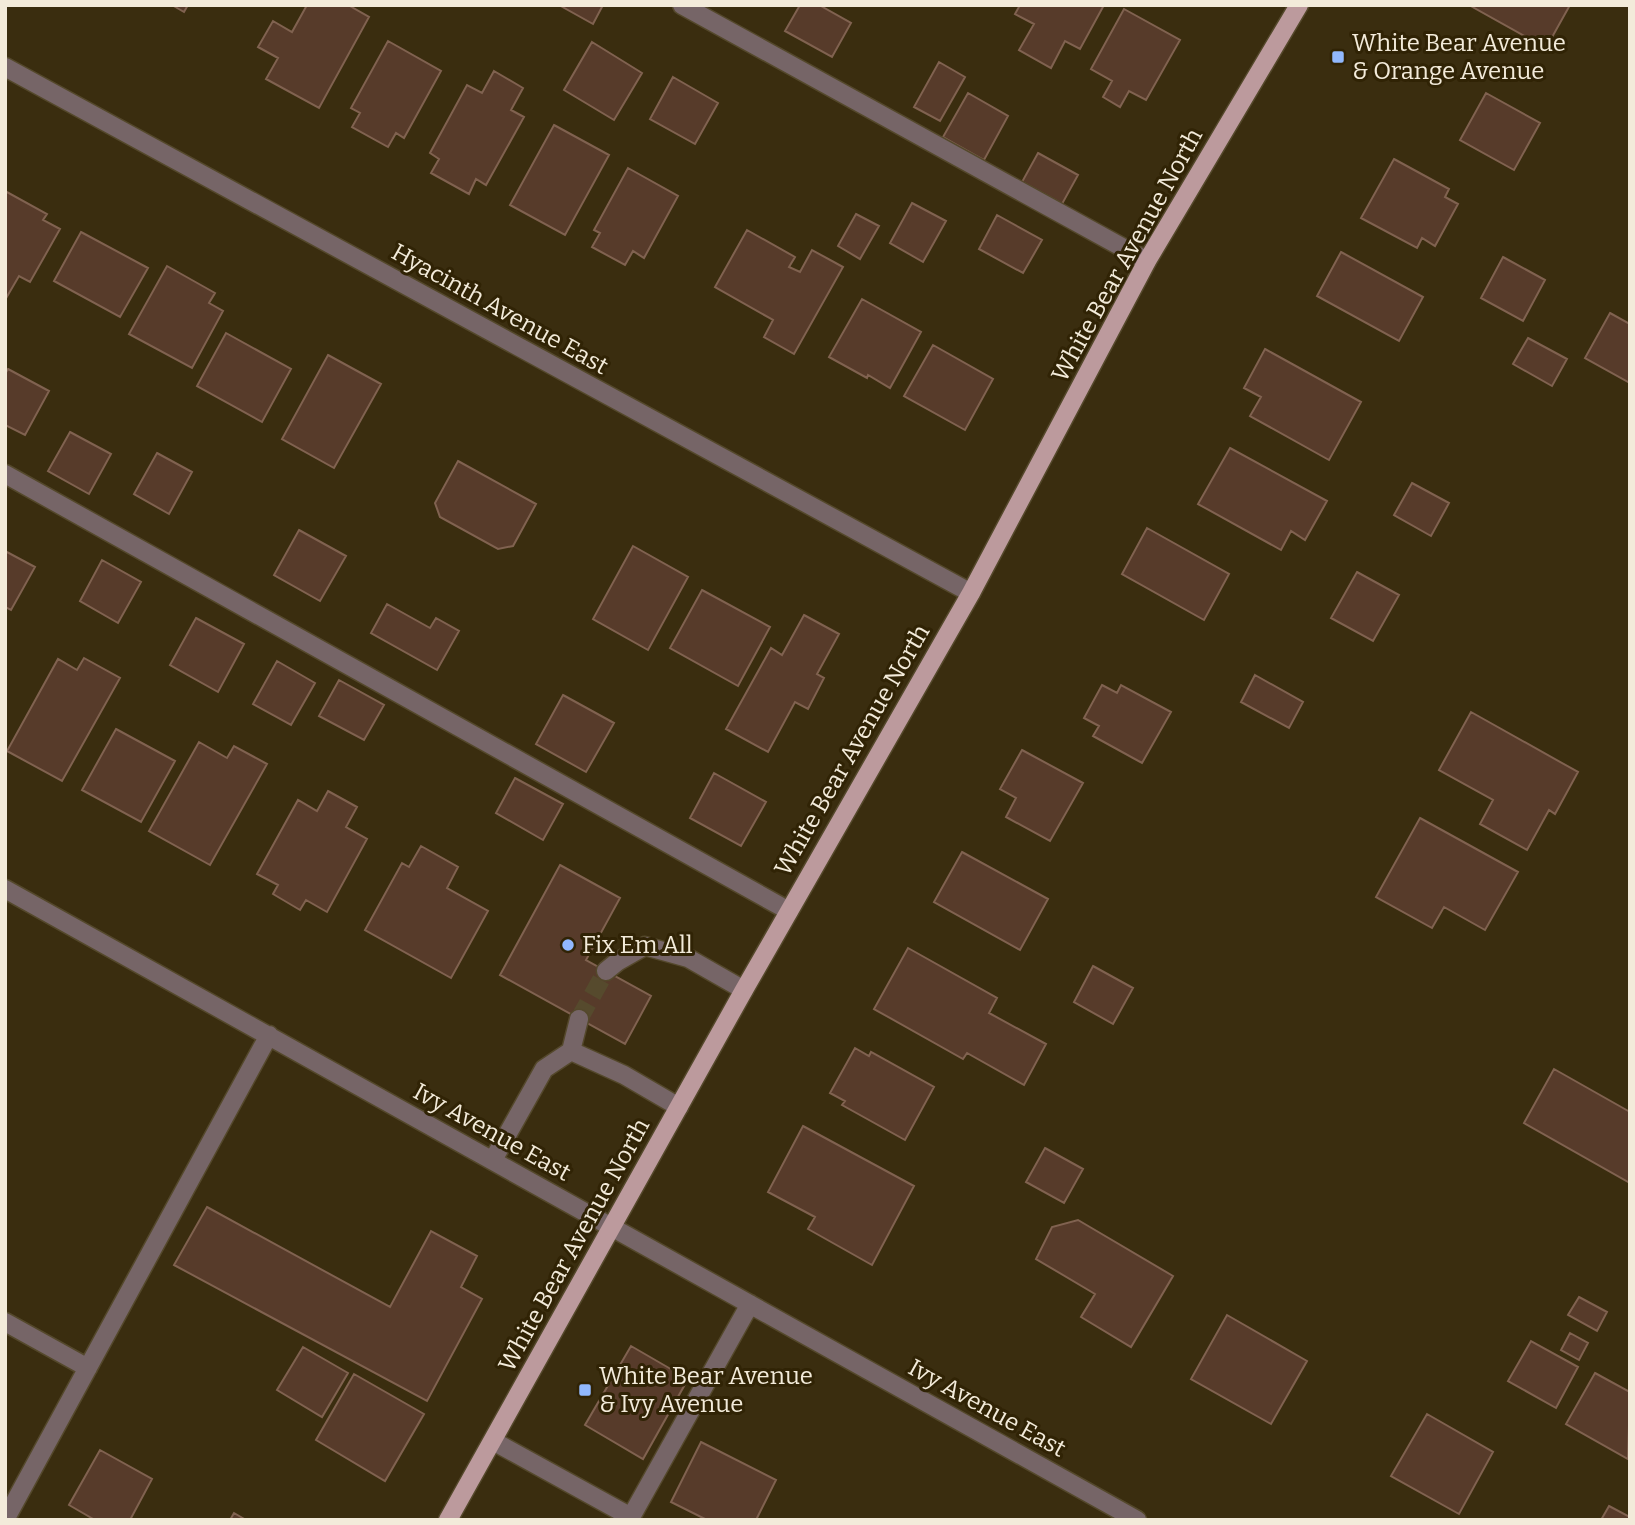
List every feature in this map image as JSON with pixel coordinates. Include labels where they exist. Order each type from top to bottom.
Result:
[{"type":"main road","name":"White Bear Avenue North","points":[[449,1519],[744,990],[971,593],[1147,261],[1298,5]]},
{"type":"street","points":[[682,5],[1147,261]]},
{"type":"street","name":"Hyacinth Avenue East","points":[[5,67],[971,593]]},
{"type":"street","points":[[5,474],[789,911]]},
{"type":"street","name":"Ivy Avenue East","points":[[5,889],[1137,1520]]},
{"type":"street","points":[[606,971],[645,946],[688,958],[744,990]]},
{"type":"street","points":[[493,1160],[544,1069],[571,1051],[579,1019]]},
{"type":"street","points":[[5,1520],[268,1035]]},
{"type":"street","points":[[571,1051],[624,1075],[679,1107]]},
{"type":"street","points":[[493,1441],[631,1517],[750,1304]]},
{"type":"street","points":[[5,1322],[88,1368]]},
{"type":"building","points":[[172,5],[188,5],[184,12]]},
{"type":"building","points":[[307,5],[348,5],[369,17],[319,108],[266,79],[278,58],[258,47],[273,21],[292,32]]},
{"type":"building","points":[[559,5],[603,5],[593,24]]},
{"type":"building","points":[[800,5],[819,5],[851,23],[832,57],[785,31]]},
{"type":"building","points":[[1020,5],[1104,5],[1080,49],[1065,41],[1051,68],[1019,50],[1034,24],[1015,14]]},
{"type":"building","points":[[1469,5],[1570,5],[1546,48]]},
{"type":"building","points":[[1124,9],[1180,40],[1146,100],[1129,91],[1120,107],[1103,97],[1112,81],[1091,69]]},
{"type":"building","points":[[388,41],[441,71],[404,138],[396,133],[388,147],[352,127],[360,113],[351,108]]},
{"type":"building","points":[[592,42],[642,73],[614,120],[564,90]]},
{"type":"building","points":[[939,62],[965,77],[940,121],[914,107]]},
{"type":"building","points":[[494,71],[523,88],[511,110],[524,117],[486,185],[476,179],[469,194],[431,173],[439,159],[430,153],[467,85],[482,93]]},
{"type":"building","points":[[673,77],[718,103],[695,144],[650,119]]},
{"type":"building","points":[[968,93],[1008,116],[984,160],[943,137]]},
{"type":"building","points":[[1486,93],[1540,123],[1514,170],[1460,140]]},
{"type":"building","points":[[554,125],[609,155],[565,235],[510,205]]},
{"type":"building","points":[[1038,153],[1078,175],[1062,204],[1022,182]]},
{"type":"building","points":[[1394,159],[1449,189],[1445,197],[1458,204],[1435,246],[1422,238],[1417,248],[1361,218]]},
{"type":"building","points":[[628,168],[678,196],[644,258],[633,251],[625,265],[592,247],[600,233],[594,230]]},
{"type":"building","points":[[5,191],[47,214],[43,220],[60,229],[30,282],[19,276],[5,300]]},
{"type":"building","points":[[912,203],[946,221],[923,262],[890,243]]},
{"type":"building","points":[[856,214],[879,226],[860,259],[838,246]]},
{"type":"building","points":[[997,215],[1042,240],[1023,273],[979,249]]},
{"type":"building","points":[[747,230],[795,257],[789,267],[800,272],[812,250],[843,267],[794,354],[764,337],[773,320],[715,287]]},
{"type":"building","points":[[81,232],[148,268],[120,317],[54,281]]},
{"type":"building","points":[[1341,252],[1423,297],[1399,341],[1317,296]]},
{"type":"building","points":[[1503,257],[1545,280],[1523,321],[1481,298]]},
{"type":"building","points":[[167,266],[215,293],[209,303],[223,311],[192,368],[129,334]]},
{"type":"building","points":[[862,299],[921,332],[890,388],[829,357]]},
{"type":"building","points":[[1610,313],[1630,324],[1630,383],[1585,358]]},
{"type":"building","points":[[226,333],[291,369],[262,422],[197,386]]},
{"type":"building","points":[[1528,338],[1567,359],[1552,386],[1513,364]]},
{"type":"building","points":[[933,345],[993,379],[965,430],[904,396]]},
{"type":"building","points":[[1265,349],[1361,402],[1329,460],[1250,416],[1261,397],[1244,388]]},
{"type":"building","points":[[328,355],[381,384],[334,468],[282,439]]},
{"type":"building","points":[[8,369],[49,391],[25,435],[5,425],[5,374]]},
{"type":"building","points":[[70,432],[111,454],[89,494],[48,471]]},
{"type":"building","points":[[1230,448],[1327,501],[1305,540],[1291,531],[1281,550],[1198,504]]},
{"type":"building","points":[[157,453],[192,472],[169,514],[134,494]]},
{"type":"building","points":[[458,461],[536,504],[513,546],[498,549],[440,517],[435,503]]},
{"type":"building","points":[[1412,483],[1449,503],[1431,536],[1394,515]]},
{"type":"building","points":[[1147,528],[1229,574],[1204,620],[1122,574]]},
{"type":"building","points":[[299,530],[346,556],[320,601],[274,575]]},
{"type":"building","points":[[633,546],[688,577],[648,650],[593,619]]},
{"type":"building","points":[[5,551],[35,567],[11,610],[5,607]]},
{"type":"building","points":[[102,560],[141,582],[118,623],[80,601]]},
{"type":"building","points":[[1357,572],[1399,595],[1373,641],[1331,618]]},
{"type":"building","points":[[702,590],[770,627],[738,686],[670,648]]},
{"type":"building","points":[[387,604],[430,628],[436,618],[459,631],[437,670],[371,633]]},
{"type":"building","points":[[804,615],[839,634],[817,674],[824,678],[808,709],[795,702],[768,752],[726,729],[771,648],[782,655]]},
{"type":"building","points":[[196,618],[244,644],[218,692],[170,665]]},
{"type":"building","points":[[84,658],[120,678],[62,781],[7,751],[58,659],[77,670]]},
{"type":"building","points":[[277,661],[315,683],[291,725],[253,704]]},
{"type":"building","points":[[1255,675],[1303,702],[1289,728],[1241,702]]},
{"type":"building","points":[[339,680],[384,705],[364,740],[319,716]]},
{"type":"building","points":[[1102,685],[1117,693],[1121,685],[1171,712],[1142,763],[1093,736],[1099,726],[1084,718]]},
{"type":"building","points":[[563,695],[614,723],[586,772],[536,744]]},
{"type":"building","points":[[1471,712],[1578,772],[1555,814],[1549,810],[1527,850],[1480,824],[1493,800],[1439,770]]},
{"type":"building","points":[[116,729],[175,761],[141,822],[82,790]]},
{"type":"building","points":[[199,742],[227,758],[234,746],[267,764],[210,865],[149,831]]},
{"type":"building","points":[[1022,750],[1083,783],[1050,841],[1006,817],[1016,798],[1000,789]]},
{"type":"building","points":[[714,773],[766,802],[741,846],[690,818]]},
{"type":"building","points":[[515,778],[563,804],[543,840],[496,813]]},
{"type":"building","points":[[328,791],[357,807],[346,827],[367,839],[327,912],[306,900],[300,910],[273,894],[278,885],[257,874],[298,800],[317,811]]},
{"type":"building","points":[[1420,818],[1518,872],[1485,930],[1444,907],[1432,928],[1376,897]]},
{"type":"building","points":[[421,846],[458,867],[447,888],[488,911],[451,978],[365,930],[402,863],[409,867]]},
{"type":"building","points":[[962,852],[1048,899],[1020,950],[934,902]]},
{"type":"building","points":[[560,865],[620,898],[586,960],[651,996],[625,1044],[500,975]]},
{"type":"building","points":[[908,948],[997,998],[989,1013],[1046,1044],[1024,1085],[967,1053],[963,1059],[874,1009]]},
{"type":"building","points":[[1093,966],[1133,988],[1113,1024],[1074,1002]]},
{"type":"building","points":[[855,1048],[869,1056],[871,1052],[934,1087],[905,1140],[842,1105],[845,1101],[830,1093]]},
{"type":"building","points":[[1554,1069],[1630,1112],[1630,1183],[1524,1123]]},
{"type":"building","points":[[803,1126],[914,1186],[872,1265],[808,1229],[815,1217],[768,1192]]},
{"type":"building","points":[[1045,1148],[1083,1169],[1064,1203],[1026,1182]]},
{"type":"building","points":[[207,1207],[390,1307],[431,1231],[477,1256],[461,1287],[482,1299],[427,1401],[174,1265]]},
{"type":"building","points":[[1078,1220],[1173,1276],[1131,1347],[1081,1317],[1095,1294],[1036,1259],[1052,1227]]},
{"type":"building","points":[[1579,1297],[1607,1312],[1597,1331],[1568,1315]]},
{"type":"building","points":[[1227,1315],[1307,1361],[1271,1424],[1191,1379]]},
{"type":"building","points":[[1570,1333],[1588,1343],[1579,1360],[1561,1350]]},
{"type":"building","points":[[1531,1341],[1578,1367],[1556,1408],[1508,1381]]},
{"type":"building","points":[[631,1346],[688,1379],[643,1459],[585,1425]]},
{"type":"building","points":[[303,1347],[348,1373],[322,1417],[277,1390]]},
{"type":"building","points":[[1595,1373],[1630,1392],[1628,1459],[1566,1424]]},
{"type":"building","points":[[354,1374],[424,1414],[385,1481],[316,1440]]},
{"type":"building","points":[[1427,1414],[1493,1452],[1459,1514],[1391,1476]]},
{"type":"building","points":[[701,1442],[776,1480],[756,1520],[707,1520],[671,1502]]},
{"type":"building","points":[[100,1450],[152,1479],[130,1520],[95,1520],[69,1505]]},
{"type":"building","points":[[1609,1506],[1630,1517],[1630,1520],[1601,1520]]},
{"type":"building","points":[[234,1513],[246,1520],[230,1520]]},
{"type":"tunnel","points":[[579,1019],[606,971]]},
{"type":"place","name":"White Bear Avenue & Orange Avenue","points":[[1338,57]]},
{"type":"place","name":"Fix Em All","points":[[568,945]]},
{"type":"place","name":"White Bear Avenue & Ivy Avenue","points":[[585,1390]]}]
